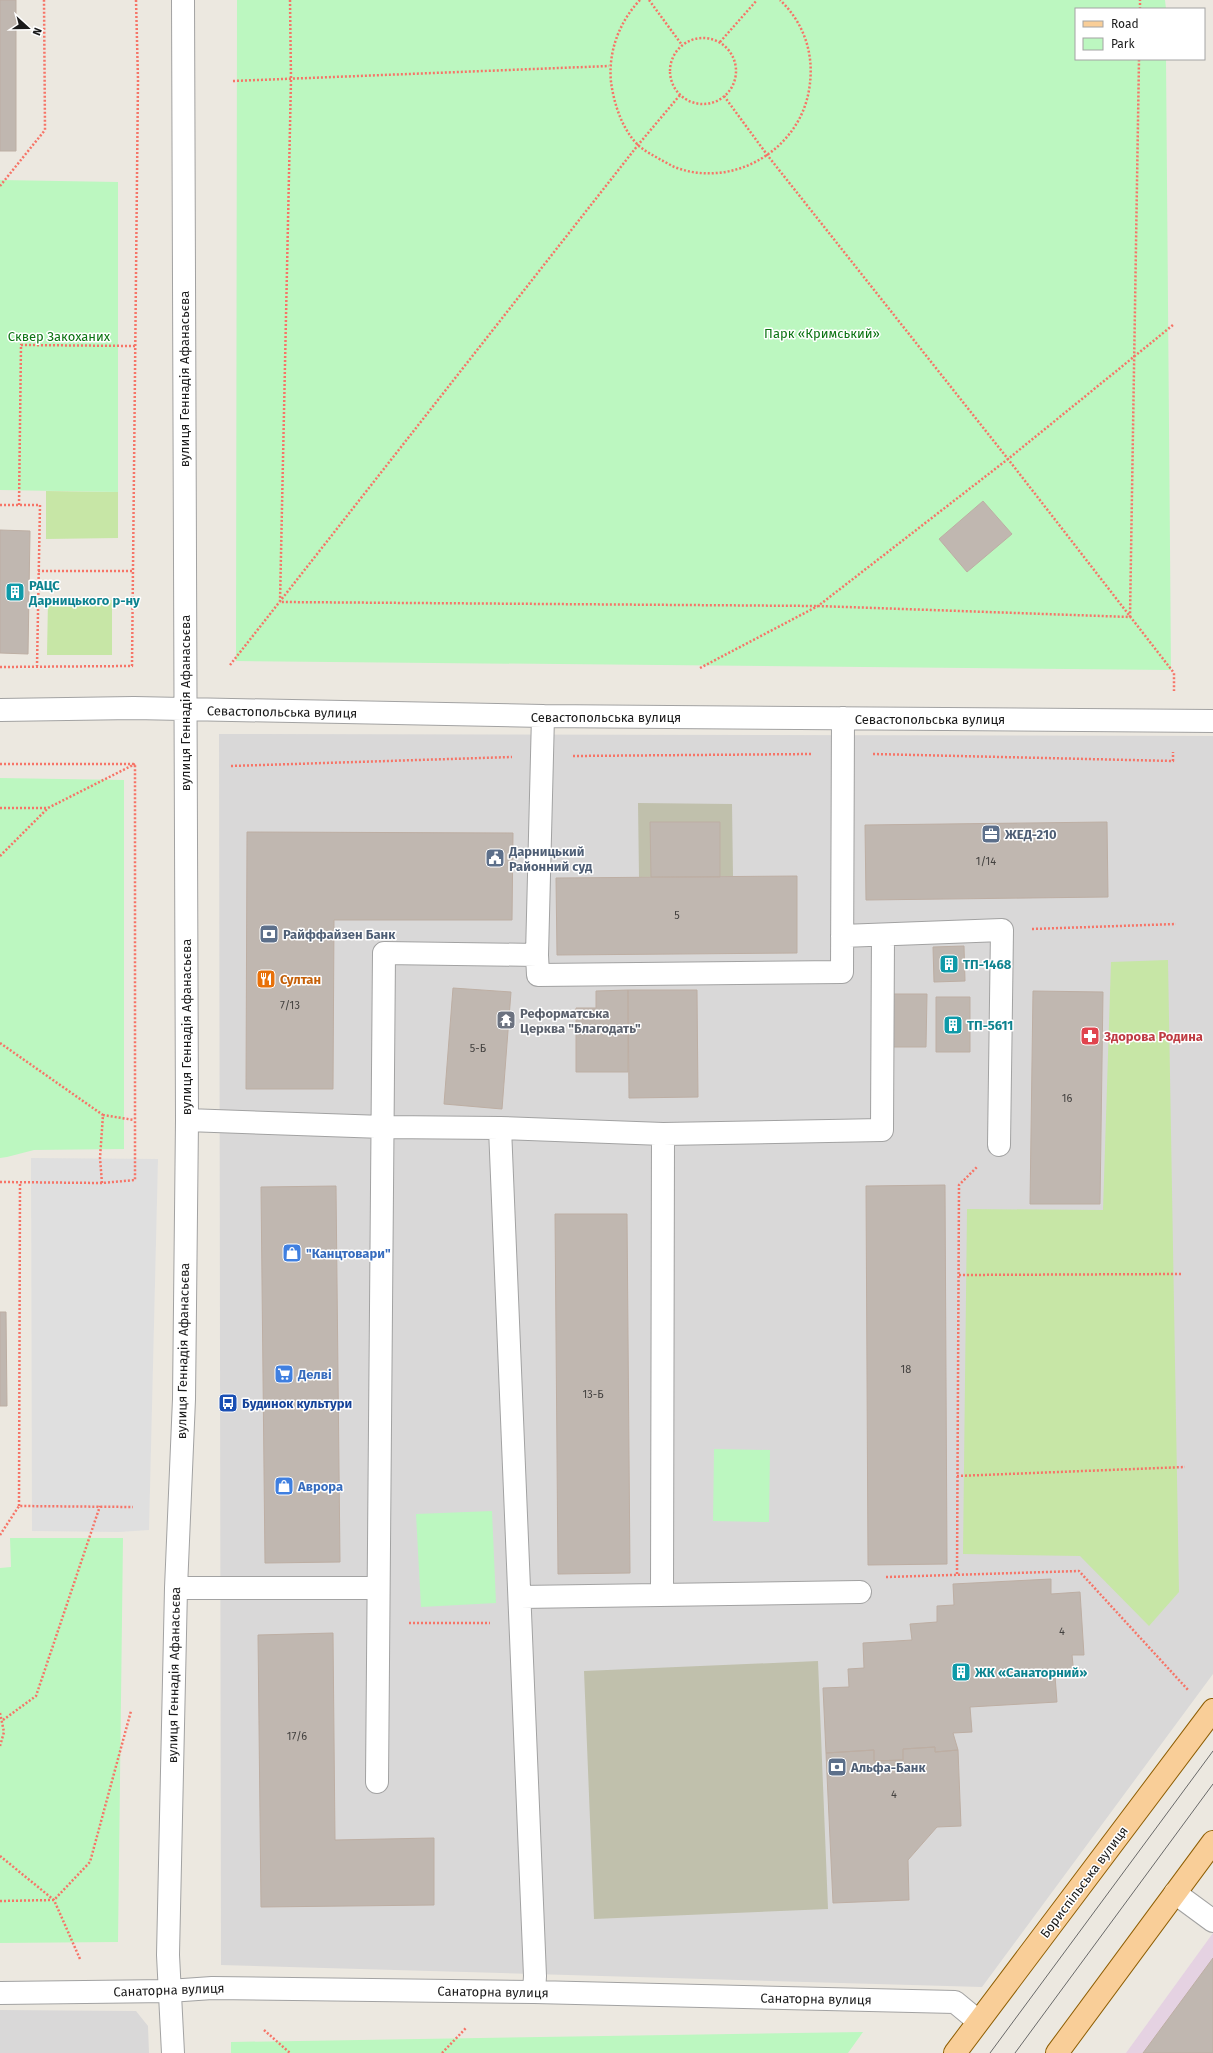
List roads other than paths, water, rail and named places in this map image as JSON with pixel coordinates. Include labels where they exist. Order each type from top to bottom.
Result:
[{"type":"main road","name":"Бориспільська вулиця","points":[[954,2053],[1213,1710]]},
{"type":"main road","points":[[1057,2053],[1213,1842]]},
{"type":"street","name":"вулиця Геннадія Афанасьєва","points":[[173,2053],[168,1955],[176,1588],[184,1398],[187,1120],[183,0]]},
{"type":"street","name":"Севастопольська вулиця","points":[[0,710],[134,708],[543,716],[1213,721]]},
{"type":"street","points":[[543,716],[537,955],[538,975],[842,972],[843,718]]},
{"type":"street","points":[[842,936],[1002,930],[999,1145]]},
{"type":"street","points":[[187,1120],[383,1127],[500,1128],[663,1134],[882,1130],[883,934]]},
{"type":"street","points":[[377,1782],[384,953],[537,955]]},
{"type":"street","points":[[500,1128],[535,1976],[534,1992]]},
{"type":"street","points":[[662,1595],[663,1134]]},
{"type":"street","points":[[176,1588],[378,1588]]},
{"type":"street","points":[[520,1597],[860,1592]]},
{"type":"street","points":[[1175,1893],[1213,1921]]},
{"type":"street","name":"Санаторна вулиця","points":[[0,1993],[169,1991],[212,1988],[534,1992],[955,2002],[978,2021]]},
{"type":"tram line","points":[[990,2053],[1213,1751]]},
{"type":"tram line","points":[[1015,2053],[1213,1784]]},
{"type":"place","name":"РАЦС Дарницького р-ну","points":[[15,592]]},
{"type":"place","name":"ЖЕД-210","points":[[991,834]]},
{"type":"place","name":"Дарницький Районний суд","points":[[495,858]]},
{"type":"place","name":"Райффайзен Банк","points":[[269,934]]},
{"type":"place","name":"ТП-1468","points":[[949,964]]},
{"type":"place","name":"Султан","points":[[266,979]]},
{"type":"place","name":"Реформатська Церква \"Благодать\"","points":[[506,1020]]},
{"type":"place","name":"ТП-5611","points":[[953,1025]]},
{"type":"place","name":"Здорова Родина","points":[[1090,1036]]},
{"type":"place","name":"\"Канцтовари\"","points":[[292,1253]]},
{"type":"place","name":"Делві","points":[[284,1374]]},
{"type":"place","name":"Будинок культури","points":[[228,1403]]},
{"type":"place","name":"Аврора","points":[[284,1486]]},
{"type":"place","name":"ЖК «Санаторний»","points":[[961,1672]]},
{"type":"place","name":"Альфа-Банк","points":[[837,1767]]},
{"type":"park label","name":"Парк «Кримський»","points":[[822,333]]},
{"type":"park label","name":"Сквер Закоханих","points":[[59,336]]}]
